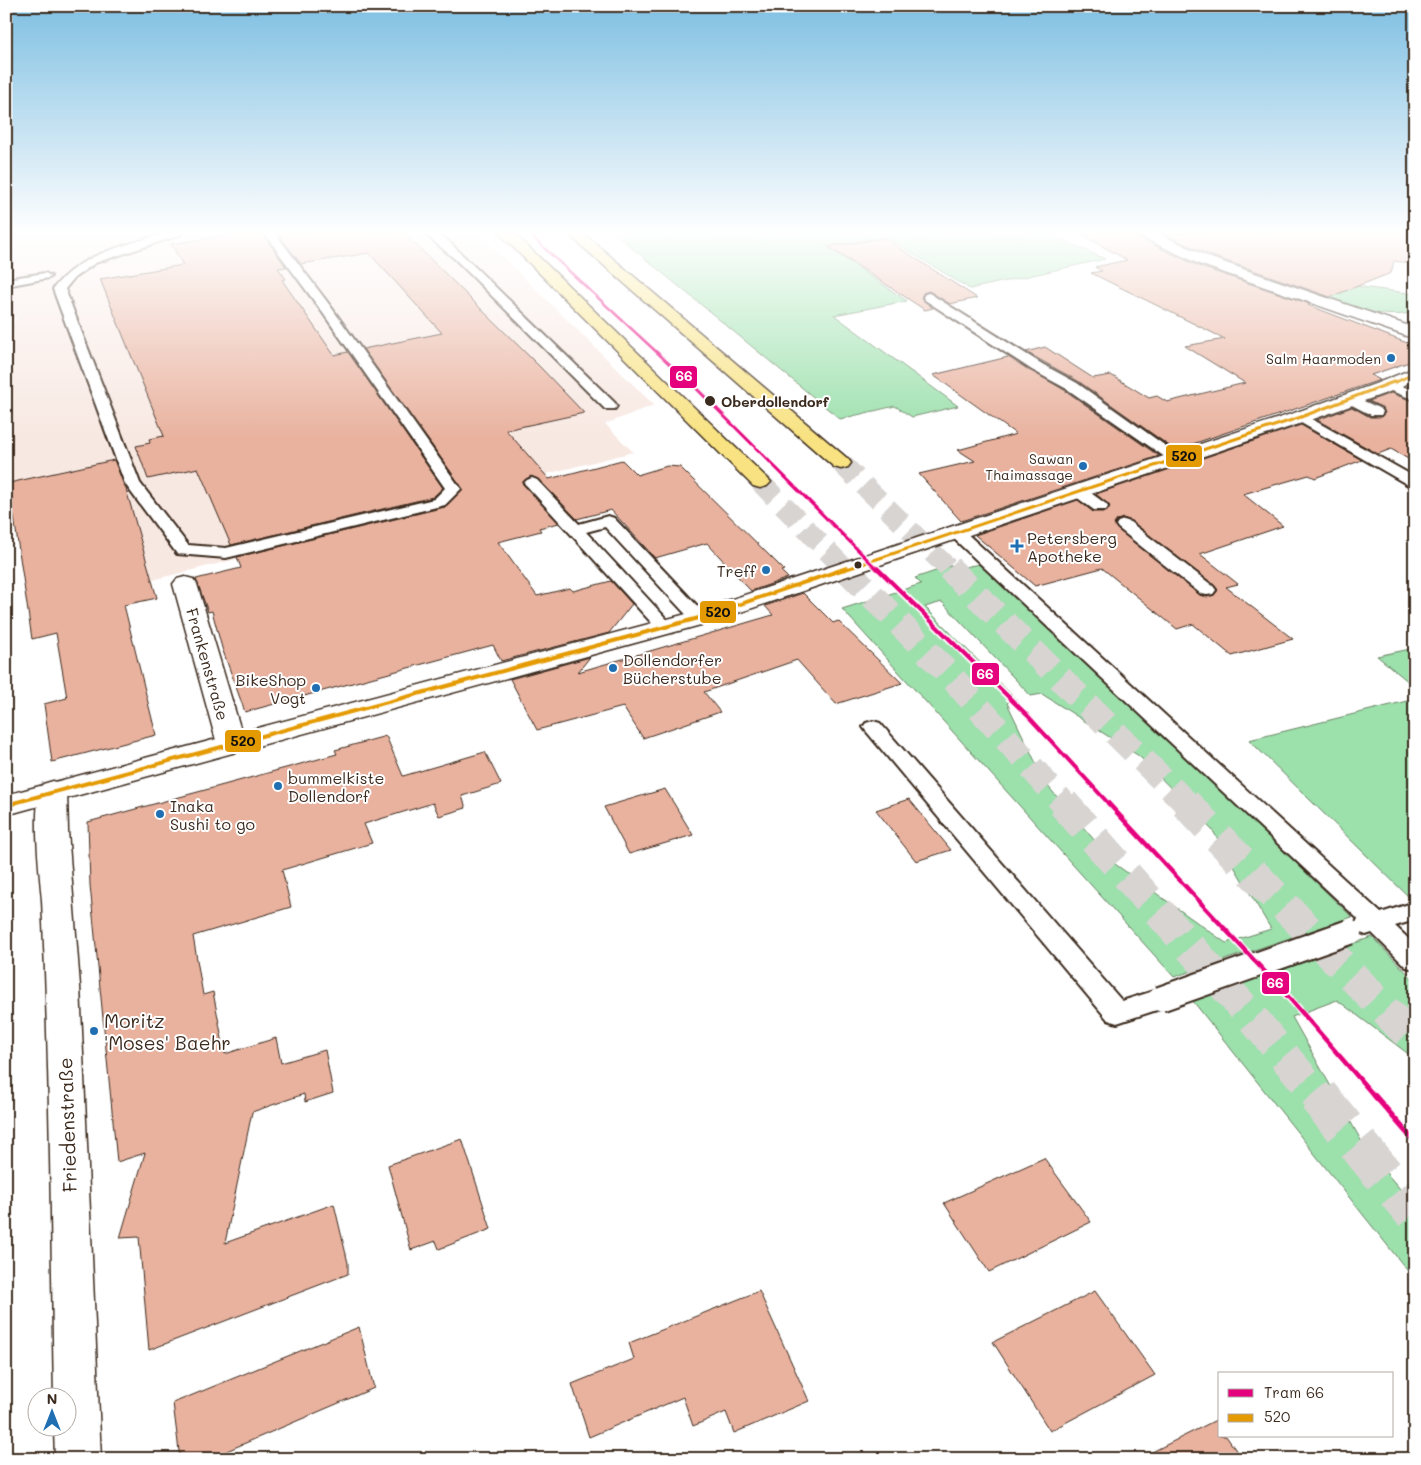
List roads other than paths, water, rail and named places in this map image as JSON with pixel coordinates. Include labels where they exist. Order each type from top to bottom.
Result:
[{"type":"highway","points":[[576,301],[760,482]]},
{"type":"highway","points":[[653,301],[841,464]]},
{"type":"street","points":[[1318,301],[1415,334]]},
{"type":"street","points":[[1370,320],[1415,320]]},
{"type":"street","points":[[6,805],[699,618],[1301,417],[1415,373]]},
{"type":"street","name":"Frankenstraße","points":[[185,584],[231,744]]},
{"type":"street","name":"Friedenstraße","points":[[53,791],[52,831],[63,986],[78,1459]]},
{"type":"lane","points":[[63,301],[133,484],[183,550],[226,553],[438,502],[453,490],[320,301]]},
{"type":"lane","points":[[504,301],[610,406]]},
{"type":"lane","points":[[936,301],[1037,367],[1072,386],[1177,459]]},
{"type":"lane","points":[[1388,385],[1415,396]]},
{"type":"lane","points":[[1350,399],[1376,412]]},
{"type":"lane","points":[[1301,417],[1415,484]]},
{"type":"lane","points":[[532,483],[665,626]]},
{"type":"lane","points":[[1078,491],[1100,507]]},
{"type":"lane","points":[[575,530],[608,521],[699,618]]},
{"type":"lane","points":[[1124,525],[1207,590]]},
{"type":"lane","points":[[957,533],[1415,960]]},
{"type":"lane","points":[[873,726],[1117,1013],[1376,922],[1415,911]]},
{"type":"tunnel","points":[[841,463],[950,570]]},
{"type":"tunnel","points":[[760,482],[846,570]]},
{"type":"tunnel","points":[[845,568],[948,673],[1064,804]]},
{"type":"tunnel","points":[[949,568],[1187,804]]},
{"type":"tunnel","points":[[1063,803],[1250,1015],[1319,1098]]},
{"type":"tunnel","points":[[1185,803],[1415,1041]]},
{"type":"tunnel","points":[[1318,1096],[1415,1213]]},
{"type":"tram line","name":"66","points":[[602,301],[710,401],[801,494],[1028,716],[1292,1001],[1415,1142]]},
{"type":"place","name":"Salm Haarmoden","points":[[1391,358]]},
{"type":"place","name":"Oberdollendorf","points":[[710,401]]},
{"type":"place","name":"Sawan Thaimassage","points":[[1083,466]]},
{"type":"place","name":"Petersberg Apotheke","points":[[1017,546]]},
{"type":"place","name":"Treff","points":[[766,570]]},
{"type":"place","name":"Dollendorfer Bücherstube","points":[[613,668]]},
{"type":"place","name":"BikeShop Vogt","points":[[316,688]]},
{"type":"place","name":"bummelkiste Dollendorf","points":[[278,786]]},
{"type":"place","name":"Inaka Sushi to go","points":[[160,814]]},
{"type":"place","name":"Moritz 'Moses' Baehr","points":[[94,1031]]}]
